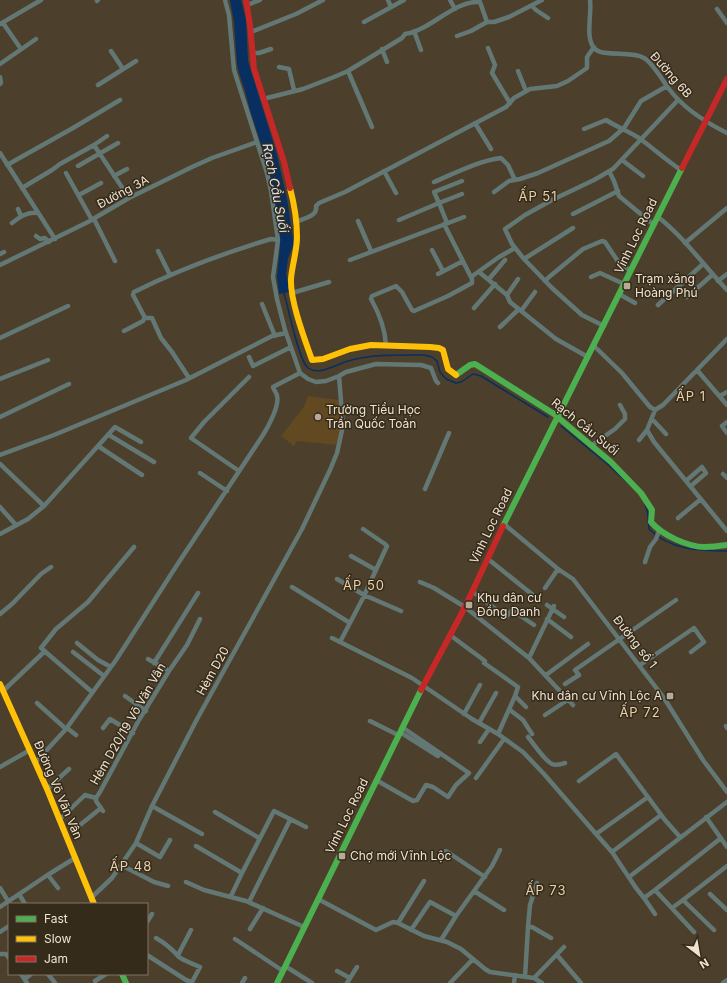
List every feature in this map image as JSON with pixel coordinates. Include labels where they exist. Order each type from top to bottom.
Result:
[{"type":"street","points":[[21,49],[2,24],[41,0]]},
{"type":"street","points":[[225,0],[229,15],[234,70],[267,172],[278,240],[273,277],[277,299],[286,333],[300,373],[308,379],[316,382],[326,381],[339,376],[344,372],[376,364],[421,365],[431,368],[436,382],[438,383]]},
{"type":"street","points":[[246,3],[260,0]]},
{"type":"street","points":[[251,32],[296,14],[323,0]]},
{"type":"street","points":[[388,0],[391,7]]},
{"type":"street","points":[[364,22],[404,0]]},
{"type":"street","points":[[450,0],[455,9]]},
{"type":"street","points":[[457,36],[471,32],[487,22],[499,20],[532,6],[542,0]]},
{"type":"street","points":[[296,222],[315,213],[317,210],[316,206],[319,203],[345,192],[506,107],[526,91],[539,87],[557,86],[580,74],[587,68],[587,57],[594,47],[588,34],[591,10],[590,0]]},
{"type":"street","points":[[263,100],[294,90],[303,89],[348,70],[402,38],[406,34],[455,9],[475,2],[480,2],[487,22]]},
{"type":"street","name":"Rạch Cầu Suối","points":[[246,3],[251,32],[254,69],[284,162],[294,204],[297,237],[291,280],[292,293],[305,343],[312,360],[336,357],[356,348],[386,345],[395,347],[439,348],[443,350],[445,354],[447,369],[451,374],[457,375],[470,365],[475,364],[558,417],[611,462],[641,493],[652,510],[651,522],[658,535]]},
{"type":"street","points":[[532,6],[548,18]]},
{"type":"street","points":[[717,9],[727,23]]},
{"type":"street","points":[[414,31],[421,50]]},
{"type":"street","points":[[0,64],[36,39]]},
{"type":"street","name":"Đường 6B","points":[[594,47],[598,51],[642,56],[648,60],[678,100],[705,122],[727,133]]},
{"type":"street","points":[[488,48],[495,66],[492,73],[510,103]]},
{"type":"street","points":[[253,53],[259,53],[271,49]]},
{"type":"street","points":[[382,49],[387,62]]},
{"type":"street","points":[[111,51],[123,69]]},
{"type":"street","points":[[98,85],[136,61]]},
{"type":"street","points":[[279,67],[289,69],[294,90]]},
{"type":"street","points":[[348,70],[372,127]]},
{"type":"street","points":[[518,71],[526,91]]},
{"type":"street","points":[[0,77],[0,84]]},
{"type":"street","name":"Vinh Loc Road","points":[[277,983],[400,731],[465,607],[504,524],[727,79]]},
{"type":"street","points":[[494,192],[509,181],[538,173],[609,141],[624,128],[641,101],[667,86]]},
{"type":"street","points":[[7,165],[120,100]]},
{"type":"street","points":[[604,326],[582,314],[546,281],[515,248],[505,229],[525,214],[609,171],[622,160],[678,100]]},
{"type":"street","points":[[584,129],[606,120],[624,128],[664,159],[681,170]]},
{"type":"street","points":[[475,123],[491,148]]},
{"type":"street","points":[[22,188],[107,136]]},
{"type":"street","name":"Đường 3A","points":[[1,264],[55,239],[129,198],[212,158],[257,142]]},
{"type":"street","points":[[78,166],[118,143]]},
{"type":"street","points":[[94,145],[129,198]]},
{"type":"street","points":[[1,155],[55,239]]},
{"type":"street","points":[[434,182],[470,167],[501,158],[508,165],[515,180]]},
{"type":"street","points":[[622,160],[643,176]]},
{"type":"street","points":[[114,176],[127,169]]},
{"type":"street","points":[[384,171],[396,193]]},
{"type":"street","points":[[609,171],[619,196],[654,225]]},
{"type":"street","points":[[66,173],[93,219],[115,261]]},
{"type":"street","points":[[386,345],[384,331],[377,310],[371,299],[372,296],[396,286],[402,292],[414,312],[448,296],[473,281],[446,223],[434,192],[462,181]]},
{"type":"street","points":[[79,195],[101,183]]},
{"type":"street","points":[[573,214],[618,191]]},
{"type":"street","points":[[399,220],[462,194]]},
{"type":"street","points":[[685,243],[727,208]]},
{"type":"street","points":[[18,209],[21,216]]},
{"type":"street","points":[[12,223],[21,216],[30,212],[38,213]]},
{"type":"street","points":[[350,260],[464,217]]},
{"type":"street","points":[[658,217],[672,228],[712,275],[727,289]]},
{"type":"street","points":[[358,221],[370,252]]},
{"type":"street","points":[[524,259],[572,228]]},
{"type":"street","points":[[36,236],[40,239],[45,238],[49,242]]},
{"type":"street","points":[[145,317],[133,296],[134,292],[170,275],[211,259],[271,239],[278,240]]},
{"type":"street","points":[[546,281],[583,249],[602,241],[605,242],[621,266],[631,270]]},
{"type":"street","points":[[471,277],[499,257],[515,248]]},
{"type":"street","points":[[432,250],[443,271]]},
{"type":"street","points":[[158,251],[170,275]]},
{"type":"street","points":[[438,274],[463,260]]},
{"type":"street","points":[[489,279],[505,260]]},
{"type":"street","points":[[658,304],[703,264]]},
{"type":"street","points":[[479,272],[507,295],[510,302],[556,339],[588,357]]},
{"type":"street","points":[[591,277],[600,273],[624,284]]},
{"type":"street","points":[[718,281],[727,274]]},
{"type":"street","points":[[687,297],[712,275]]},
{"type":"street","points":[[507,295],[518,280]]},
{"type":"street","points":[[292,293],[329,282]]},
{"type":"street","points":[[474,308],[495,284]]},
{"type":"street","points":[[500,327],[520,310],[535,292]]},
{"type":"street","points":[[619,294],[635,303]]},
{"type":"street","points":[[262,304],[275,336]]},
{"type":"street","points":[[0,338],[68,306]]},
{"type":"street","points":[[124,331],[143,321],[145,317]]},
{"type":"street","points":[[145,317],[152,318],[161,338],[189,378]]},
{"type":"street","points":[[0,455],[54,435],[189,378],[275,336],[286,333]]},
{"type":"street","points":[[639,440],[647,430],[655,410],[663,405],[727,339]]},
{"type":"street","points":[[594,346],[618,369],[650,407],[655,410]]},
{"type":"street","points":[[249,357],[253,366],[291,347]]},
{"type":"street","points":[[0,380],[48,360]]},
{"type":"street","points":[[698,370],[727,405]]},
{"type":"street","points":[[36,763],[66,728],[111,667],[266,430],[273,416],[278,397],[273,387],[300,373]]},
{"type":"street","name":"Hẻm D20","points":[[92,897],[112,878],[129,849],[136,843],[152,806],[196,721],[302,529],[330,470],[340,446],[343,426],[339,376]]},
{"type":"street","points":[[239,471],[191,438],[204,422],[249,377]]},
{"type":"street","points":[[0,417],[69,384]]},
{"type":"street","points":[[720,396],[727,392]]},
{"type":"street","points":[[592,445],[615,429],[625,418],[625,414],[620,405]]},
{"type":"street","points":[[652,419],[666,434]]},
{"type":"street","points":[[727,422],[722,426],[727,433]]},
{"type":"street","points":[[0,534],[28,519],[44,506],[115,427],[141,442]]},
{"type":"street","points":[[647,430],[654,442],[727,531]]},
{"type":"street","points":[[425,489],[449,433]]},
{"type":"street","points":[[109,435],[154,462]]},
{"type":"street","points":[[98,446],[142,475]]},
{"type":"street","points":[[0,464],[44,506]]},
{"type":"street","points":[[686,481],[702,467],[706,473],[691,486]]},
{"type":"street","points":[[200,473],[227,491]]},
{"type":"street","points":[[723,474],[727,478]]},
{"type":"street","points":[[678,518],[701,499]]},
{"type":"street","points":[[0,507],[16,525]]},
{"type":"street","name":"Đường số 1","points":[[504,524],[558,570],[573,580],[664,698],[703,760],[727,792]]},
{"type":"street","points":[[340,642],[387,546],[363,529]]},
{"type":"street","points":[[645,562],[650,547],[658,535],[664,534],[689,544],[704,547],[727,545]]},
{"type":"street","points":[[92,692],[41,648],[51,634],[88,602],[134,547]]},
{"type":"street","points":[[351,556],[376,570]]},
{"type":"street","points":[[488,559],[538,599]]},
{"type":"street","points":[[0,614],[12,604],[40,574],[51,566]]},
{"type":"street","points":[[545,588],[558,570]]},
{"type":"street","points":[[337,579],[364,595],[401,612]]},
{"type":"street","points":[[420,582],[434,588],[465,607],[529,658],[574,704]]},
{"type":"street","points":[[292,587],[350,623]]},
{"type":"street","points":[[472,591],[506,617],[512,610],[534,625]]},
{"type":"street","points":[[154,663],[198,593]]},
{"type":"street","points":[[565,684],[579,675],[576,670],[676,600]]},
{"type":"street","points":[[547,605],[554,608],[564,617]]},
{"type":"street","points":[[529,658],[554,608]]},
{"type":"street","name":"Hẻm D20/19 Võ Văn Vân","points":[[59,820],[85,795],[96,798],[169,671],[187,645],[200,619]]},
{"type":"street","points":[[548,619],[571,637]]},
{"type":"street","points":[[640,665],[694,628],[704,642],[691,652]]},
{"type":"street","points":[[450,635],[485,661],[484,663],[518,687],[516,696],[498,734]]},
{"type":"street","points":[[332,638],[412,678],[523,752],[612,852],[655,914]]},
{"type":"street","points":[[77,643],[98,660],[111,667]]},
{"type":"street","points":[[546,675],[588,644]]},
{"type":"street","points":[[3,691],[45,651]]},
{"type":"street","points":[[73,652],[104,676]]},
{"type":"street","points":[[148,659],[169,671]]},
{"type":"street","name":"Đường Võ Văn Vân","points":[[0,684],[36,763],[94,903]]},
{"type":"street","points":[[464,714],[480,685]]},
{"type":"street","points":[[480,723],[496,693]]},
{"type":"street","points":[[125,696],[146,711]]},
{"type":"street","points":[[516,696],[526,707]]},
{"type":"street","points":[[544,715],[569,699]]},
{"type":"street","points":[[37,702],[76,736]]},
{"type":"street","points":[[510,710],[523,720],[530,735],[547,760],[552,764],[558,765],[565,763]]},
{"type":"street","points":[[103,728],[110,719],[133,733]]},
{"type":"street","points":[[370,721],[400,731],[469,773],[456,785],[448,798],[433,787],[426,785],[417,800],[414,801],[376,780]]},
{"type":"street","points":[[480,742],[489,729]]},
{"type":"street","points":[[400,731],[438,756]]},
{"type":"street","points":[[476,778],[504,739]]},
{"type":"street","points":[[0,767],[30,750]]},
{"type":"street","points":[[579,781],[616,754],[662,816],[680,837]]},
{"type":"street","points":[[47,789],[69,770]]},
{"type":"street","points":[[596,834],[648,797]]},
{"type":"street","points":[[80,825],[102,809],[96,801],[96,798]]},
{"type":"street","points":[[629,877],[727,802]]},
{"type":"street","points":[[152,806],[202,834]]},
{"type":"street","points":[[231,896],[274,811],[306,827]]},
{"type":"street","points":[[215,812],[259,838]]},
{"type":"street","points":[[612,852],[662,816]]},
{"type":"street","points":[[706,817],[727,847]]},
{"type":"street","points":[[249,902],[290,820]]},
{"type":"street","points":[[644,898],[721,838]]},
{"type":"street","points":[[136,843],[160,857],[170,840]]},
{"type":"street","points":[[196,846],[242,873]]},
{"type":"street","points":[[441,940],[456,916],[485,877],[500,850]]},
{"type":"street","points":[[446,851],[485,877]]},
{"type":"street","points":[[0,908],[48,874],[75,858]]},
{"type":"street","points":[[121,865],[154,882],[168,886]]},
{"type":"street","points":[[672,908],[727,866]]},
{"type":"street","points":[[48,874],[58,888]]},
{"type":"street","points":[[398,923],[424,881]]},
{"type":"street","points":[[186,882],[204,890],[249,902],[304,927]]},
{"type":"street","points":[[525,977],[530,905],[537,883]]},
{"type":"street","points":[[0,888],[8,901]]},
{"type":"street","points":[[655,890],[694,932]]},
{"type":"street","points":[[474,891],[504,910]]},
{"type":"street","points":[[19,894],[24,903]]},
{"type":"street","points":[[710,894],[727,910]]},
{"type":"street","points":[[318,899],[376,930],[393,922],[398,923],[424,936],[441,940],[462,948],[484,970],[534,978],[542,983]]},
{"type":"street","points":[[683,900],[714,930]]},
{"type":"street","points":[[411,930],[430,902],[456,916]]},
{"type":"street","points":[[250,929],[263,908]]},
{"type":"street","points":[[148,920],[152,914]]},
{"type":"street","points":[[528,927],[532,927],[551,938]]},
{"type":"street","points":[[178,955],[191,930]]},
{"type":"street","points":[[148,956],[191,982],[200,967],[180,958],[165,943],[156,938]]},
{"type":"street","points":[[234,939],[312,983]]},
{"type":"street","points":[[534,978],[564,947]]},
{"type":"street","points":[[557,955],[581,983]]},
{"type":"street","points":[[450,983],[473,959]]},
{"type":"street","points":[[337,971],[348,981],[357,967]]},
{"type":"street","points":[[49,975],[55,983]]},
{"type":"street","points":[[96,981],[105,975]]},
{"type":"street","points":[[514,983],[515,975]]},
{"type":"street","points":[[242,983],[245,978]]},
{"type":"street","points":[[723,983],[727,980]]},
{"type":"shaded area","name":"Trường Tiểu Học Trần Quốc Toản","points":[[308,396],[339,400],[341,426],[338,445],[297,441],[294,446],[281,436],[304,407]]},
{"type":"water","points":[[230,0],[241,0],[246,19],[248,61],[276,151],[287,199],[293,239],[293,246],[288,258],[286,274],[290,292],[279,294],[277,277],[280,246],[272,186],[267,163],[239,73],[234,22]]},
{"type":"waterway","name":"Rạch Cầu Suối","points":[[284,293],[301,356],[308,368],[312,370],[317,371],[328,369],[348,361],[367,357],[386,355],[424,355],[432,357],[437,361],[440,372],[446,379],[456,383],[461,382],[473,374],[481,376],[548,417]]},
{"type":"waterway","name":"Rạch Cầu Suối","points":[[561,426],[605,462],[630,485]]},
{"type":"waterway","name":"Rạch Cầu Suối","points":[[645,505],[648,513],[649,529],[657,536],[685,548],[706,551],[727,551]]},
{"type":"traffic: fast","points":[[503,526],[682,168]]},
{"type":"traffic: fast","points":[[456,375],[470,365],[475,364],[554,414],[611,462],[641,493],[652,510],[651,522],[668,536],[691,545],[705,547],[727,545]]},
{"type":"traffic: fast","points":[[277,983],[421,690]]},
{"type":"traffic: fast","points":[[122,975],[126,983]]},
{"type":"traffic: slow","points":[[290,188],[295,212],[297,237],[291,288],[298,320],[312,360],[323,359],[350,349],[371,345],[430,347],[443,350],[448,369],[456,375]]},
{"type":"traffic: slow","points":[[0,684],[47,789],[94,903]]},
{"type":"traffic: jam","points":[[246,0],[254,69],[284,162],[290,188]]},
{"type":"traffic: jam","points":[[682,168],[727,79]]},
{"type":"traffic: jam","points":[[421,690],[465,607],[503,526]]},
{"type":"place","name":"Trạm xăng Hoàng Phú","points":[[627,286]]},
{"type":"place","name":"Trường Tiểu Học Trần Quốc Toản","points":[[318,417]]},
{"type":"place","name":"Khu dân cư Đồng Danh","points":[[469,605]]},
{"type":"place","name":"Khu dân cư Vĩnh Lộc A","points":[[670,696]]},
{"type":"place","name":"Chợ mới Vĩnh Lộc","points":[[342,856]]},
{"type":"district","name":"ẤP 51","points":[[538,196]]},
{"type":"district","name":"ẤP 1","points":[[691,396]]},
{"type":"district","name":"ẤP 50","points":[[364,585]]},
{"type":"district","name":"ẤP 72","points":[[640,712]]},
{"type":"district","name":"ẤP 48","points":[[131,866]]},
{"type":"district","name":"ẤP 73","points":[[546,890]]}]
